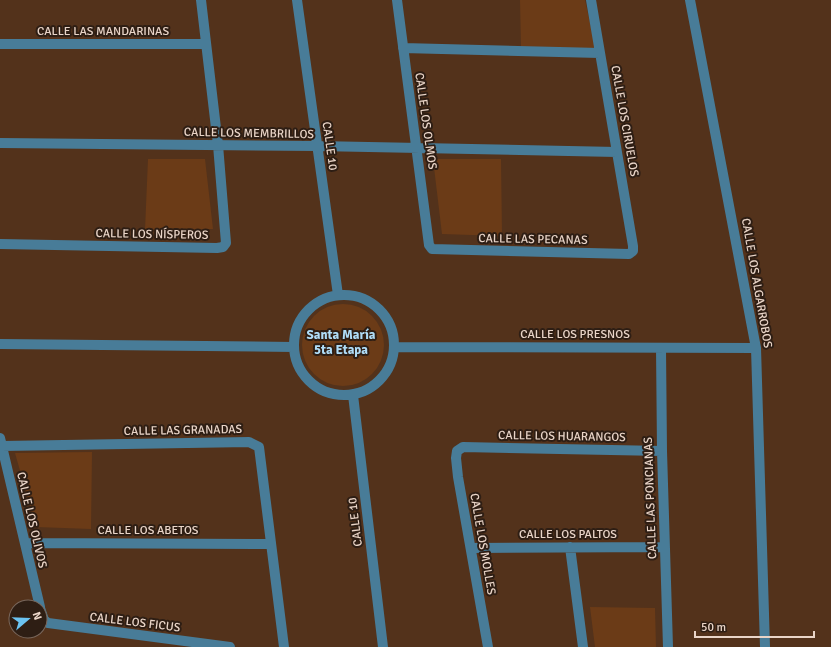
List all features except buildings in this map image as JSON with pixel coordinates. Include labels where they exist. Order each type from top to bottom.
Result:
[{"type":"street","name":"CALLE LOS NÍSPEROS","points":[[0,244],[223,247],[227,238],[201,0]]},
{"type":"street","name":"CALLE 10","points":[[297,0],[338,295]]},
{"type":"street","name":"CALLE LOS OLMOS","points":[[397,0],[429,244]]},
{"type":"street","name":"CALLE LOS CIRUELOS","points":[[591,0],[633,246]]},
{"type":"street","name":"CALLE LOS ALGARROBOS","points":[[690,0],[756,348],[765,647]]},
{"type":"street","name":"CALLE LAS MANDARINAS","points":[[0,44],[206,44]]},
{"type":"street","points":[[403,48],[600,53]]},
{"type":"street","name":"CALLE LOS MEMBRILLOS","points":[[0,143],[317,146],[617,152]]},
{"type":"street","name":"CALLE LAS PECANAS","points":[[429,244],[432,249],[435,250],[629,254],[633,251],[633,246]]},
{"type":"street","points":[[338,295],[354,296],[370,303],[383,314],[391,330],[394,347],[390,363],[382,378],[369,389],[353,395],[336,395],[320,389],[306,378],[297,364],[294,347],[295,332],[301,319],[311,307],[323,300],[338,295]]},
{"type":"street","points":[[0,344],[294,347]]},
{"type":"street","name":"CALLE LOS PRESNOS","points":[[394,347],[756,348]]},
{"type":"street","name":"CALLE LAS PONCIANAS","points":[[661,348],[662,451],[668,647]]},
{"type":"street","name":"CALLE 10","points":[[353,395],[383,647]]},
{"type":"street","name":"CALLE LOS OLIVOS","points":[[1,442],[38,599]]},
{"type":"street","name":"CALLE LAS GRANADAS","points":[[1,442],[253,443],[258,447],[284,647]]},
{"type":"street","name":"CALLE LOS HUARANGOS","points":[[463,447],[662,451]]},
{"type":"street","name":"CALLE LOS MOLLES","points":[[463,447],[457,451],[456,458],[458,477],[488,647]]},
{"type":"street","name":"CALLE LOS ABETOS","points":[[25,543],[271,544]]},
{"type":"street","points":[[570,547],[583,647]]},
{"type":"street","name":"CALLE LOS PALTOS","points":[[471,548],[665,547]]},
{"type":"street","name":"CALLE LOS FICUS","points":[[48,623],[230,647]]},
{"type":"shaded area","points":[[520,0],[585,0],[596,50],[521,48]]},
{"type":"shaded area","points":[[148,159],[205,159],[213,229],[145,230]]},
{"type":"shaded area","points":[[433,159],[501,159],[502,236],[442,234]]},
{"type":"shaded area","points":[[343,304],[359,308],[372,316],[380,329],[384,345],[380,361],[372,374],[359,382],[343,386],[327,382],[314,374],[306,361],[302,345],[306,329],[314,316],[327,308]]},
{"type":"shaded area","points":[[92,452],[91,529],[36,527],[15,453]]},
{"type":"shaded area","points":[[590,607],[655,608],[656,647],[595,647]]},
{"type":"district","name":"Santa María 5ta Etapa","points":[[341,342]]}]
